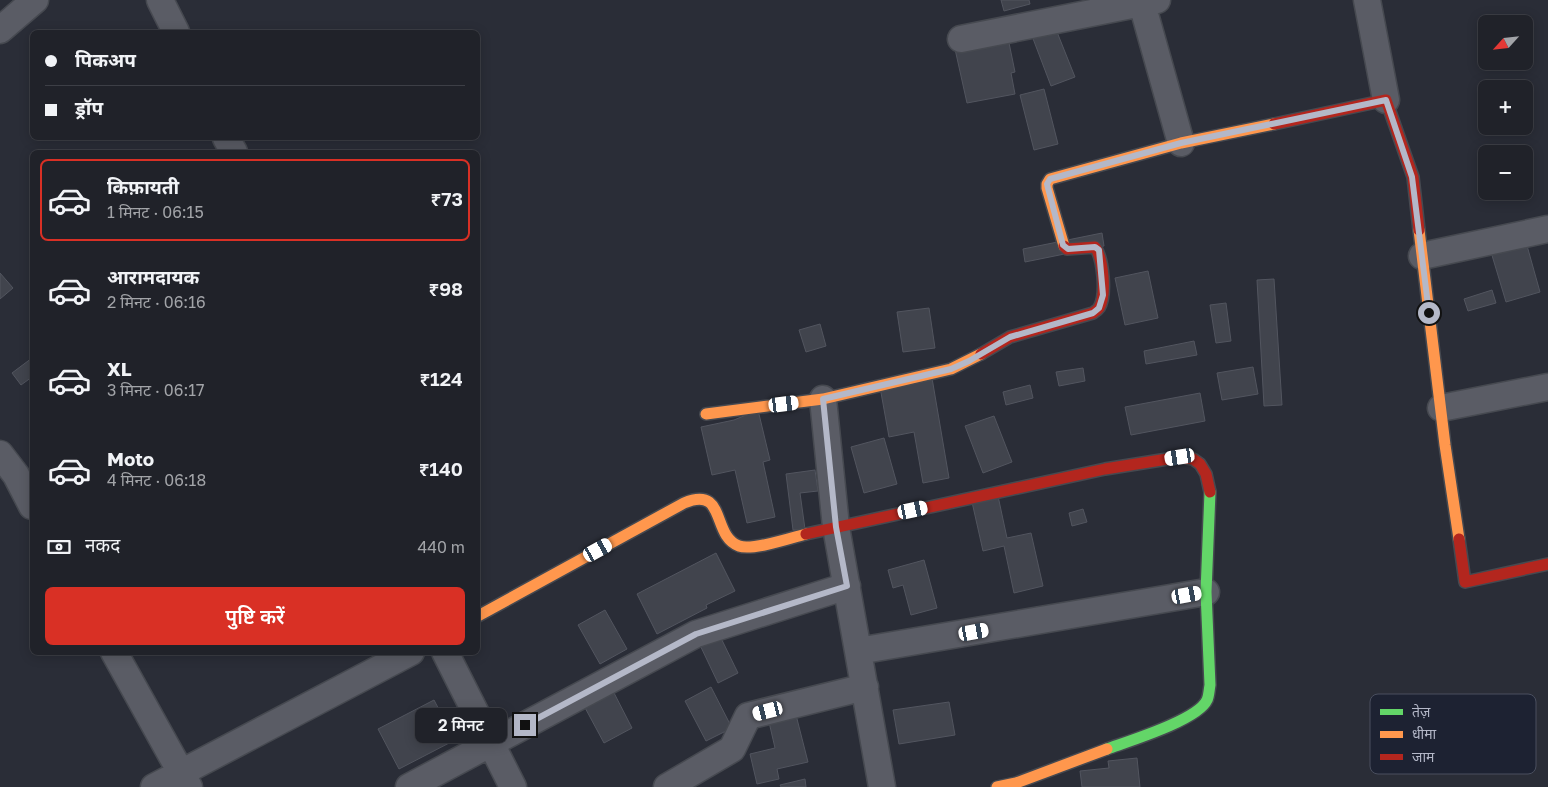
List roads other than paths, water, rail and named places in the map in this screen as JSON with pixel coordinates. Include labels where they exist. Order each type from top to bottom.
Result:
[{"type":"street","points":[[0,30],[35,0]]},
{"type":"street","points":[[160,0],[175,30]]},
{"type":"street","points":[[1366,0],[1386,100],[1412,177],[1465,582],[1548,564]]},
{"type":"street","points":[[961,39],[1147,1],[1181,143]]},
{"type":"street","points":[[706,414],[823,399],[951,369],[969,361],[1010,337],[1093,313],[1099,308],[1103,295],[1099,250],[1095,247],[1068,249],[1063,245],[1048,188],[1048,181],[1053,178],[1181,143],[1386,100]]},
{"type":"street","points":[[1422,256],[1548,229]]},
{"type":"street","points":[[1441,408],[1548,387]]},
{"type":"street","points":[[823,399],[836,527],[882,787]]},
{"type":"street","points":[[0,454],[16,475],[30,502]]},
{"type":"street","points":[[480,615],[684,503],[698,498],[708,500],[714,508],[727,538],[738,546],[750,548],[836,527],[1105,468],[1180,457],[1192,459],[1200,464],[1206,474],[1210,489],[1206,592],[1210,685],[1207,700],[1200,709],[1171,725],[1016,783],[997,787]]},
{"type":"street","points":[[409,787],[696,634],[847,586]]},
{"type":"street","points":[[858,651],[1206,592]]},
{"type":"street","points":[[116,655],[185,780]]},
{"type":"street","points":[[154,787],[185,780],[406,655]]},
{"type":"street","points":[[446,655],[513,787]]},
{"type":"street","points":[[667,787],[732,749],[748,716],[865,687]]}]
